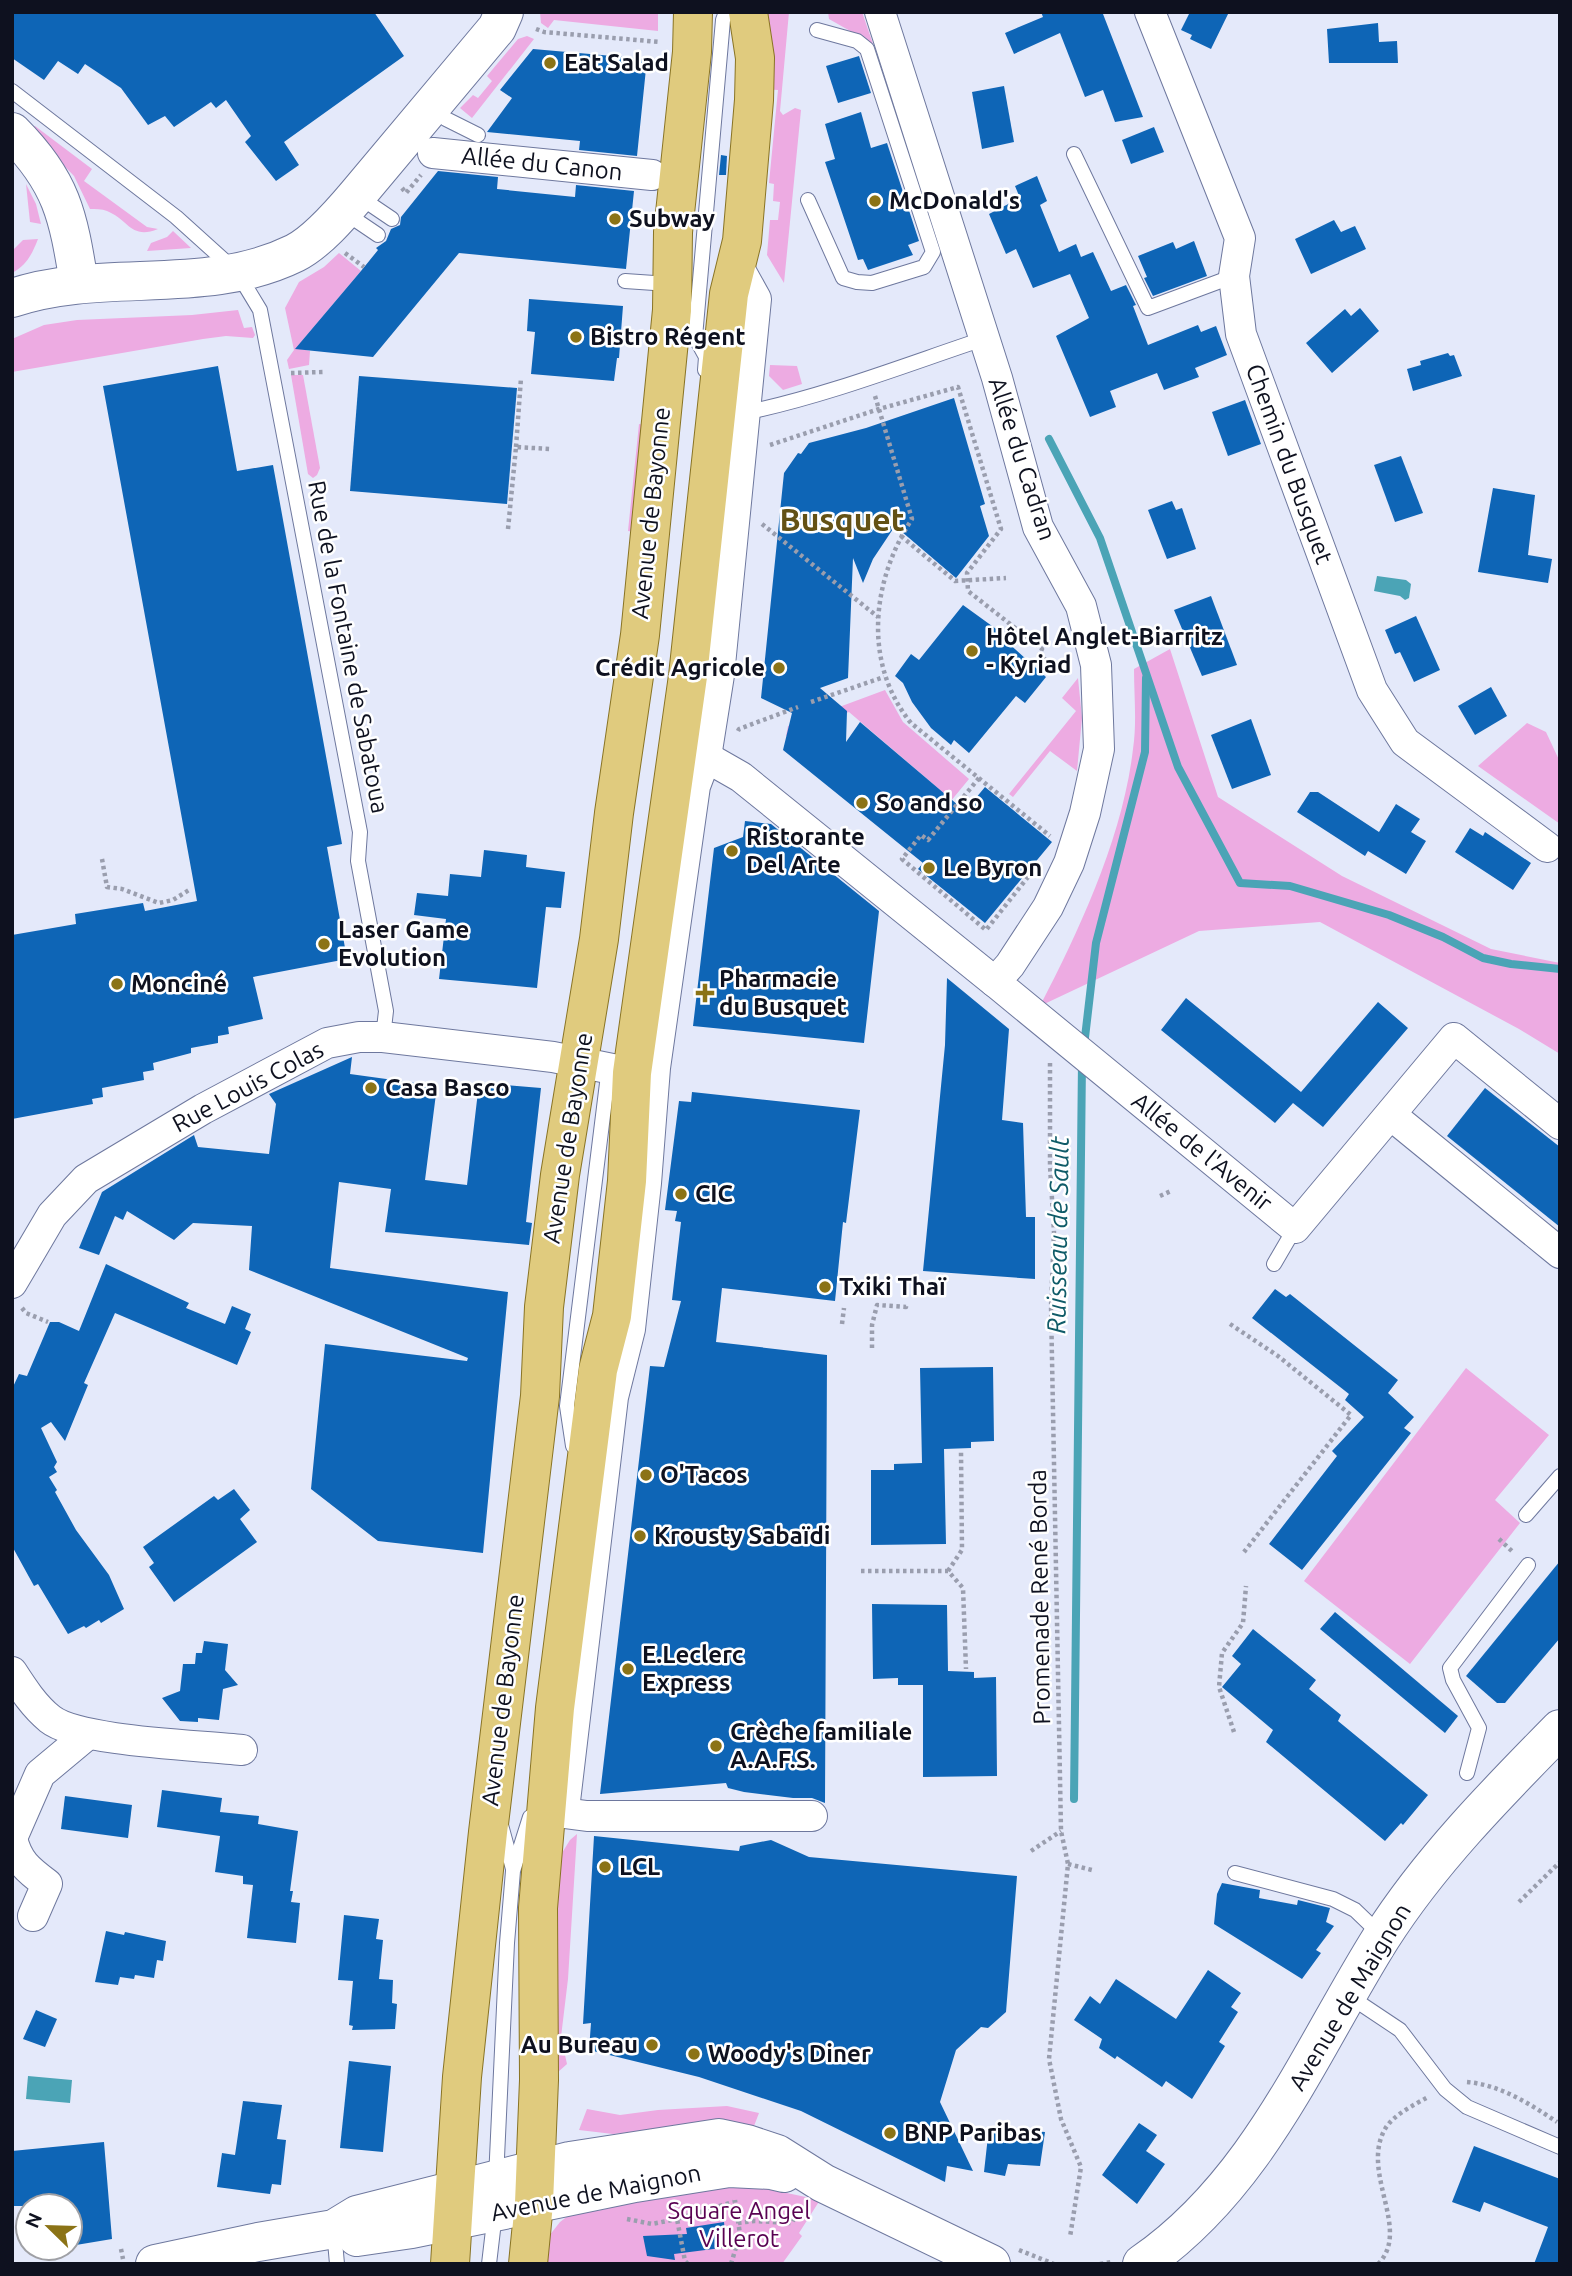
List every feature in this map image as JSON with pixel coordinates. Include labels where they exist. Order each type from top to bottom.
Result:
[{"type":"main road","name":"Avenue de Bayonne","points":[[450,2264],[462,2077],[540,1396],[544,1307],[560,1175],[607,1058],[686,688],[727,307],[742,241],[755,58],[721,14],[692,52],[673,232],[672,310],[640,635],[614,813],[600,939],[607,1058],[627,1181],[612,1316],[598,1370],[580,1499],[555,1708],[528,1861],[538,1908],[539,2080],[535,2186],[528,2264]]},
{"type":"street","name":"Allée du Cadran","points":[[880,12],[997,378],[1038,527],[1081,606],[1096,665],[1099,749],[1085,813],[1069,863],[1048,907],[1010,965],[995,982]]},
{"type":"street","name":"Chemin du Busquet","points":[[1150,12],[1240,238],[1234,276],[1241,334],[1372,690],[1405,742],[1547,847]]},
{"type":"street","points":[[12,298],[79,282],[210,278],[265,265],[298,252],[346,218],[431,107],[497,28],[520,20]]},
{"type":"street","points":[[12,132],[35,155],[54,185],[69,226],[79,282]]},
{"type":"street","name":"Allée du Canon","points":[[433,153],[652,175]]},
{"type":"street","points":[[528,1861],[561,1831],[564,1813],[613,1397],[630,1329],[655,1068],[695,786],[706,757],[719,675],[755,299],[736,263]]},
{"type":"street","points":[[706,757],[741,777],[995,982]]},
{"type":"street","name":"Allée de l'Avenir","points":[[995,982],[1295,1228],[1454,1038],[1560,1124]]},
{"type":"street","name":"Rue Louis Colas","points":[[17,1293],[52,1215],[86,1179],[203,1109],[327,1043],[359,1037],[383,1037],[554,1057],[607,1058]]},
{"type":"street","points":[[1391,1115],[1560,1253]]},
{"type":"street","points":[[12,1672],[26,1694],[51,1720],[88,1734],[242,1750]]},
{"type":"street","name":"Avenue de Maignon","points":[[1142,2264],[1165,2248],[1205,2212],[1237,2176],[1352,1999],[1387,1940],[1456,1840],[1560,1729]]},
{"type":"street","points":[[33,1916],[47,1884],[32,1873],[16,1854],[12,1838],[40,1774],[88,1734]]},
{"type":"street","name":"Avenue de Maignon","points":[[1387,1940],[1469,1847],[1560,1755]]},
{"type":"street","points":[[564,1813],[587,1816],[813,1816]]},
{"type":"street","name":"Avenue de Maignon","points":[[1172,2264],[1246,2184],[1278,2136],[1352,1999]]},
{"type":"street","name":"Avenue de Maignon","points":[[155,2264],[258,2242],[336,2246],[357,2215],[454,2205],[535,2186],[729,2168],[771,2170],[991,2264]]},
{"type":"lane","points":[[704,384],[706,357],[690,342],[721,14]]},
{"type":"lane","points":[[808,200],[843,278],[872,283],[924,267],[930,260],[933,252],[867,49],[857,41],[817,30]]},
{"type":"lane","name":"Rue de la Fontaine de Sabatoua","points":[[12,91],[176,217],[237,272],[260,310],[360,832],[358,861],[386,1011],[383,1037]]},
{"type":"lane","points":[[431,107],[446,119],[478,135]]},
{"type":"lane","points":[[1074,154],[1148,308],[1234,276]]},
{"type":"lane","points":[[346,218],[392,219]]},
{"type":"lane","points":[[346,218],[378,235]]},
{"type":"lane","points":[[625,281],[672,284]]},
{"type":"lane","points":[[744,413],[769,408],[983,339]]},
{"type":"lane","points":[[561,1542],[572,1459],[573,1434],[568,1406],[674,443]]},
{"type":"lane","points":[[679,620],[698,450]]},
{"type":"lane","points":[[607,1058],[638,926]]},
{"type":"lane","points":[[1274,1264],[1295,1228]]},
{"type":"lane","points":[[553,1421],[568,1406]]},
{"type":"lane","points":[[528,1861],[501,1826],[546,1473]]},
{"type":"lane","points":[[1526,1515],[1560,1476]]},
{"type":"lane","points":[[1467,1773],[1479,1728],[1453,1680],[1450,1668],[1528,1565]]},
{"type":"lane","points":[[537,1747],[542,1693]]},
{"type":"lane","points":[[489,2264],[496,2196],[508,1943],[528,1861],[532,1801]]},
{"type":"lane","points":[[1235,1873],[1333,1899],[1355,1910],[1387,1940]]},
{"type":"lane","points":[[1352,1999],[1400,2030],[1445,2089],[1467,2107],[1560,2147]]},
{"type":"path","points":[[520,20],[544,32],[666,43]]},
{"type":"path","points":[[346,218],[364,267]]},
{"type":"path","points":[[290,373],[323,372]]},
{"type":"path","points":[[869,377],[912,519],[891,556],[885,577],[879,618],[884,677],[896,703],[911,723],[1056,841]]},
{"type":"path","points":[[508,529],[521,378]]},
{"type":"path","points":[[766,447],[879,409],[957,387],[1000,529],[967,573],[968,591],[1042,649],[1039,655],[1066,675]]},
{"type":"path","points":[[515,447],[551,449]]},
{"type":"path","points":[[759,522],[879,618]]},
{"type":"path","points":[[901,536],[955,581],[1006,578]]},
{"type":"path","points":[[811,702],[884,677]]},
{"type":"path","points":[[739,729],[798,707]]},
{"type":"path","points":[[979,778],[928,840],[921,835],[901,859],[986,930],[1033,871]]},
{"type":"path","points":[[103,859],[107,887],[122,889],[159,903],[173,900],[189,890]]},
{"type":"path","name":"Promenade René Borda","points":[[1050,1063],[1050,1166],[1054,1232],[1051,1306],[1061,1831],[1068,1864],[1049,2059],[1061,2119],[1081,2166],[1070,2237]]},
{"type":"path","points":[[1160,1196],[1171,1191]]},
{"type":"path","points":[[17,1293],[26,1313],[48,1322]]},
{"type":"path","points":[[872,1348],[872,1325],[877,1305],[906,1307],[906,1303]]},
{"type":"path","points":[[842,1324],[844,1308]]},
{"type":"path","points":[[1230,1324],[1278,1356],[1351,1415],[1244,1552]]},
{"type":"path","points":[[948,1571],[962,1550],[961,1452]]},
{"type":"path","points":[[860,1571],[948,1571],[963,1588],[966,1669]]},
{"type":"path","points":[[1234,1732],[1219,1687],[1222,1653],[1243,1623],[1246,1586]]},
{"type":"path","points":[[1031,1851],[1061,1831]]},
{"type":"path","points":[[1520,1902],[1560,1862]]},
{"type":"path","points":[[1068,1864],[1092,1870]]},
{"type":"path","points":[[1460,2081],[1481,2083],[1507,2092],[1560,2124]]},
{"type":"path","points":[[1378,2264],[1384,2261],[1391,2228],[1378,2176],[1379,2145],[1385,2127],[1431,2095]]},
{"type":"path","points":[[738,2223],[792,2223],[813,2190]]},
{"type":"path","points":[[688,2264],[685,2261],[677,2219],[734,2202],[739,2194]]},
{"type":"path","points":[[731,2264],[740,2234],[734,2202]]},
{"type":"green space","points":[[540,12],[658,12],[658,31],[554,20],[548,28],[541,23]]},
{"type":"green space","points":[[760,12],[789,12],[780,111],[783,115],[795,108],[801,110],[784,283],[767,255],[770,220],[778,220],[780,202],[773,201],[774,184],[769,183],[778,90],[763,89]]},
{"type":"green space","points":[[828,12],[862,12],[873,44],[829,19]]},
{"type":"green space","points":[[527,36],[534,39],[472,118],[460,108],[473,95],[478,98],[492,81],[487,76],[518,39]]},
{"type":"green space","points":[[35,126],[92,169],[84,181],[147,227],[158,229],[149,232],[136,231],[107,211],[90,209],[74,176],[30,130]]},
{"type":"green space","points":[[26,184],[36,204],[41,224],[30,222]]},
{"type":"green space","points":[[173,231],[191,248],[147,251],[151,243],[167,237]]},
{"type":"green space","points":[[38,239],[28,259],[12,273],[12,251],[23,240]]},
{"type":"green space","points":[[339,253],[361,271],[301,342],[301,349],[310,351],[309,365],[289,369],[287,360],[294,350],[285,308],[299,282],[324,267]]},
{"type":"green space","points":[[238,310],[244,328],[252,327],[255,335],[253,338],[226,336],[203,339],[12,372],[12,339],[44,325],[77,320],[192,315]]},
{"type":"green space","points":[[770,365],[797,366],[802,384],[783,390],[769,376]]},
{"type":"green space","points":[[291,375],[303,375],[320,468],[313,478],[308,474]]},
{"type":"green space","points":[[639,424],[652,426],[641,533],[628,531]]},
{"type":"green space","points":[[1170,649],[1218,797],[1342,876],[1491,949],[1560,963],[1560,1054],[1519,1029],[1320,922],[1199,931],[1040,1006],[1098,881],[1120,815],[1134,739],[1134,669]]},
{"type":"green space","points":[[1078,678],[1082,718],[1077,771],[1050,751],[1013,797],[1009,794],[1076,711],[1062,698]]},
{"type":"green space","points":[[885,690],[903,722],[969,779],[927,830],[946,795],[849,712],[786,736],[788,726]]},
{"type":"green space","points":[[1527,723],[1546,732],[1560,762],[1560,824],[1478,766]]},
{"type":"green space","points":[[1466,1368],[1549,1435],[1495,1500],[1520,1523],[1410,1664],[1304,1581]]},
{"type":"green space","points":[[577,1834],[568,1979],[561,2037],[567,2064],[558,2072],[555,2021],[557,1861]]},
{"type":"green space","points":[[727,2106],[759,2113],[754,2126],[676,2127],[613,2134],[579,2130],[587,2109],[620,2115]]},
{"type":"green space","name":"Square Angel Villerot","points":[[740,2183],[820,2200],[799,2233],[802,2236],[782,2264],[543,2264],[549,2236],[560,2222],[573,2212],[597,2211],[685,2190]]},
{"type":"water","points":[[1377,576],[1406,580],[1411,584],[1409,598],[1405,600],[1400,596],[1374,591]]},
{"type":"water","points":[[28,2076],[72,2080],[70,2103],[26,2099]]},
{"type":"building","points":[[12,12],[374,12],[404,56],[284,142],[299,165],[276,181],[245,142],[251,136],[226,100],[216,108],[211,102],[174,127],[165,116],[148,125],[121,88],[85,64],[78,74],[58,61],[44,80],[12,58]]},
{"type":"building","points":[[1041,12],[1108,12],[1103,14],[1143,117],[1115,122],[1103,90],[1085,97],[1060,33],[1014,54],[1005,33],[1043,17]]},
{"type":"building","points":[[1190,12],[1229,12],[1211,49],[1190,39],[1192,35],[1181,30]]},
{"type":"building","points":[[1378,23],[1379,42],[1397,41],[1398,63],[1329,63],[1327,29]]},
{"type":"building","points":[[533,49],[647,59],[637,156],[579,150],[580,141],[487,132],[512,98],[500,90]]},
{"type":"building","points":[[859,56],[871,93],[838,103],[826,66]]},
{"type":"building","points":[[1004,86],[1014,142],[982,149],[972,92]]},
{"type":"building","name":"McDonald's","points":[[861,112],[871,148],[887,143],[919,241],[908,245],[913,255],[868,270],[863,259],[858,260],[825,162],[835,159],[825,124]]},
{"type":"building","points":[[1154,127],[1164,152],[1131,164],[1122,140]]},
{"type":"building","points":[[721,155],[727,156],[726,175],[719,175]]},
{"type":"building","points":[[438,171],[498,177],[497,189],[575,197],[576,185],[634,191],[626,269],[459,253],[373,357],[295,349],[378,250],[376,248],[386,241],[391,229],[400,225],[401,217]]},
{"type":"building","points":[[1037,176],[1047,201],[1040,205],[1059,252],[1076,244],[1081,257],[1093,252],[1111,291],[1126,285],[1136,305],[1133,306],[1148,345],[1198,325],[1201,332],[1216,326],[1227,355],[1195,368],[1199,377],[1164,390],[1157,373],[1110,391],[1116,407],[1090,417],[1056,336],[1089,318],[1070,274],[1033,288],[1016,249],[1006,254],[989,214],[1020,198],[1015,186]]},
{"type":"building","points":[[1334,220],[1341,232],[1355,226],[1366,249],[1311,274],[1295,239]]},
{"type":"building","points":[[1194,241],[1207,276],[1153,296],[1144,278],[1147,277],[1138,256],[1173,242],[1176,249]]},
{"type":"building","name":"Bistro Régent","points":[[529,299],[623,306],[619,358],[614,381],[531,374],[535,332],[527,331]]},
{"type":"building","points":[[1360,308],[1379,331],[1332,373],[1306,343],[1345,309],[1351,316]]},
{"type":"building","points":[[1448,353],[1450,356],[1454,355],[1462,376],[1413,391],[1407,369],[1421,365],[1420,361]]},
{"type":"building","points":[[218,366],[237,471],[273,465],[342,844],[327,847],[347,959],[253,977],[263,1019],[228,1027],[229,1034],[218,1036],[218,1043],[191,1048],[191,1053],[153,1063],[154,1070],[143,1072],[144,1080],[102,1088],[103,1097],[92,1099],[93,1104],[12,1119],[12,935],[76,924],[75,914],[143,903],[145,911],[197,901],[103,386]]},
{"type":"building","points":[[359,376],[517,388],[507,504],[350,491]]},
{"type":"building","points":[[954,398],[985,504],[980,506],[989,536],[956,578],[895,526],[873,559],[863,583],[853,558],[848,678],[820,688],[847,711],[846,742],[860,722],[965,811],[985,787],[1052,842],[985,923],[918,869],[923,863],[783,750],[792,713],[761,698],[784,473],[809,443],[866,428]]},
{"type":"building","points":[[1245,400],[1261,444],[1228,456],[1212,412]]},
{"type":"building","points":[[1401,456],[1423,513],[1395,522],[1374,465]]},
{"type":"building","points":[[1493,488],[1535,495],[1528,555],[1552,559],[1548,583],[1478,572]]},
{"type":"building","points":[[1172,501],[1176,510],[1182,508],[1196,549],[1167,559],[1148,510]]},
{"type":"building","points":[[1211,596],[1237,665],[1202,676],[1174,610]]},
{"type":"building","points":[[963,605],[1010,639],[1007,642],[1046,677],[1025,703],[1016,696],[969,753],[954,740],[951,745],[931,728],[912,702],[903,683],[895,676],[911,654],[919,660]]},
{"type":"building","points":[[1416,616],[1440,670],[1414,682],[1400,652],[1395,654],[1385,630]]},
{"type":"building","points":[[1491,687],[1507,716],[1475,735],[1458,706]]},
{"type":"building","points":[[1251,719],[1271,775],[1232,789],[1211,735]]},
{"type":"building","points":[[1310,792],[1318,792],[1379,832],[1396,804],[1420,819],[1411,832],[1426,841],[1406,874],[1368,851],[1365,856],[1297,812]]},
{"type":"building","points":[[745,821],[771,824],[879,911],[864,1043],[693,1026],[714,848],[743,837]]},
{"type":"building","points":[[1470,828],[1483,836],[1485,832],[1531,863],[1513,890],[1455,852]]},
{"type":"building","points":[[484,850],[527,855],[526,867],[565,872],[561,908],[546,907],[537,988],[439,979],[446,919],[414,915],[417,893],[448,896],[450,874],[481,877]]},
{"type":"building","points":[[947,978],[1009,1029],[1002,1120],[1023,1123],[1026,1217],[1035,1217],[1035,1279],[923,1271],[945,1045]]},
{"type":"building","points":[[1186,998],[1301,1092],[1378,1002],[1408,1028],[1323,1127],[1293,1103],[1275,1123],[1161,1030]]},
{"type":"building","points":[[352,1057],[350,1074],[437,1086],[425,1180],[467,1185],[479,1083],[541,1088],[526,1222],[532,1223],[529,1245],[385,1232],[391,1189],[339,1182],[330,1268],[508,1292],[483,1553],[378,1541],[311,1489],[325,1344],[467,1361],[468,1358],[249,1270],[252,1226],[193,1223],[174,1240],[127,1211],[123,1220],[115,1216],[99,1255],[79,1248],[102,1192],[194,1135],[198,1147],[269,1154],[276,1104],[269,1094]]},
{"type":"building","points":[[1485,1088],[1560,1147],[1560,1227],[1447,1136]]},
{"type":"building","points":[[692,1092],[860,1110],[846,1223],[843,1222],[835,1301],[722,1288],[716,1342],[827,1355],[825,1803],[812,1798],[744,1792],[728,1788],[726,1783],[600,1794],[650,1366],[664,1367],[681,1301],[672,1300],[681,1222],[675,1221],[677,1211],[665,1210],[679,1101],[691,1102]]},
{"type":"building","points":[[106,1264],[189,1303],[186,1308],[225,1324],[232,1306],[251,1314],[245,1329],[251,1332],[237,1365],[115,1313],[84,1383],[88,1385],[65,1441],[51,1422],[41,1428],[57,1462],[54,1467],[57,1472],[49,1477],[57,1490],[55,1492],[76,1530],[109,1575],[124,1609],[101,1623],[99,1620],[68,1634],[38,1584],[34,1586],[12,1546],[12,1389],[19,1374],[27,1376],[50,1322],[59,1322],[79,1331]]},
{"type":"building","points":[[1275,1289],[1286,1297],[1290,1294],[1398,1380],[1388,1393],[1414,1417],[1404,1428],[1411,1433],[1302,1570],[1269,1544],[1337,1456],[1332,1451],[1364,1417],[1345,1400],[1349,1394],[1252,1318]]},
{"type":"building","points":[[993,1367],[994,1441],[971,1442],[971,1448],[944,1449],[946,1544],[871,1545],[871,1470],[894,1470],[894,1464],[922,1463],[920,1368]]},
{"type":"building","points":[[234,1489],[250,1510],[240,1519],[257,1542],[174,1602],[149,1567],[154,1563],[143,1547],[214,1496],[218,1500]]},
{"type":"building","points":[[1560,1561],[1560,1638],[1505,1703],[1497,1703],[1466,1676]]},
{"type":"building","points":[[872,1604],[947,1605],[948,1671],[974,1672],[974,1678],[996,1677],[997,1776],[923,1777],[923,1685],[898,1685],[898,1678],[873,1679]]},
{"type":"building","points":[[1335,1612],[1458,1716],[1445,1733],[1320,1629]]},
{"type":"building","points":[[1253,1629],[1316,1680],[1309,1689],[1341,1715],[1338,1721],[1428,1795],[1403,1825],[1401,1823],[1385,1841],[1266,1742],[1273,1730],[1222,1687],[1241,1664],[1232,1656]]},
{"type":"building","points":[[204,1641],[228,1644],[225,1670],[238,1685],[223,1689],[219,1720],[198,1718],[198,1722],[180,1721],[162,1698],[180,1691],[183,1664],[195,1664],[196,1653],[202,1653]]},
{"type":"building","points":[[162,1790],[222,1798],[220,1812],[259,1816],[258,1824],[298,1831],[290,1891],[293,1891],[291,1902],[300,1903],[296,1943],[247,1938],[253,1885],[243,1884],[243,1876],[215,1872],[220,1836],[157,1827]]},
{"type":"building","points":[[65,1796],[132,1805],[128,1838],[61,1829]]},
{"type":"building","points":[[594,1836],[739,1851],[740,1846],[771,1840],[809,1857],[1017,1876],[1006,2012],[988,2028],[981,2027],[956,2050],[940,2102],[973,2171],[947,2166],[945,2182],[801,2111],[699,2077],[589,2050],[591,2023],[583,2024]]},
{"type":"building","points":[[1222,1883],[1260,1890],[1259,1898],[1297,1905],[1298,1900],[1330,1908],[1326,1922],[1334,1926],[1316,1950],[1321,1953],[1302,1979],[1214,1924],[1217,1894]]},
{"type":"building","points":[[344,1915],[379,1919],[376,1939],[383,1940],[379,1979],[393,1980],[392,2003],[397,2004],[395,2029],[352,2030],[353,2026],[349,2025],[353,1981],[338,1980]]},
{"type":"building","points":[[106,1931],[124,1935],[125,1932],[166,1941],[163,1961],[157,1960],[154,1978],[135,1975],[134,1979],[120,1977],[118,1985],[95,1982]]},
{"type":"building","points":[[1208,1970],[1241,1993],[1231,2007],[1238,2012],[1219,2042],[1225,2046],[1192,2099],[1166,2081],[1162,2087],[1117,2056],[1115,2059],[1099,2048],[1102,2039],[1074,2020],[1090,1996],[1100,2004],[1116,1979],[1176,2019]]},
{"type":"building","points":[[36,2010],[57,2019],[45,2047],[23,2039]]},
{"type":"building","points":[[349,2061],[391,2066],[383,2152],[340,2148]]},
{"type":"building","points":[[243,2101],[282,2105],[277,2139],[286,2140],[281,2185],[272,2184],[270,2194],[217,2187],[222,2153],[235,2155]]},
{"type":"building","points":[[1139,2123],[1157,2135],[1146,2151],[1165,2164],[1137,2204],[1102,2175]]},
{"type":"building","points":[[989,2127],[1045,2132],[1040,2166],[1008,2164],[1005,2176],[984,2172]]},
{"type":"building","points":[[104,2142],[112,2239],[84,2244],[84,2192],[14,2192],[12,2206],[12,2151]]},
{"type":"building","points":[[1474,2146],[1560,2179],[1560,2264],[1534,2264],[1548,2227],[1484,2202],[1480,2212],[1452,2202]]},
{"type":"building","points":[[724,2222],[729,2247],[674,2254],[675,2260],[647,2256],[643,2236],[687,2234],[686,2228]]},
{"type":"waterway","points":[[1049,439],[1100,538],[1178,767],[1240,883],[1290,886],[1389,915],[1443,937],[1483,958],[1560,969]]},
{"type":"waterway","name":"Ruisseau de Sault","points":[[1084,1046],[1096,943],[1145,752],[1146,678]]},
{"type":"waterway","name":"Ruisseau de Sault","points":[[1074,1799],[1082,1062]]},
{"type":"place","name":"Eat Salad","points":[[550,63]]},
{"type":"place","name":"McDonald's","points":[[875,201]]},
{"type":"place","name":"Subway","points":[[615,219]]},
{"type":"place","name":"Bistro Régent","points":[[576,337]]},
{"type":"place","name":"Hôtel Anglet-Biarritz - Kyriad","points":[[972,651]]},
{"type":"place","name":"Crédit Agricole","points":[[779,668]]},
{"type":"place","name":"So and so","points":[[862,803]]},
{"type":"place","name":"Ristorante Del Arte","points":[[732,851]]},
{"type":"place","name":"Le Byron","points":[[929,868]]},
{"type":"place","name":"Laser Game Evolution","points":[[324,944]]},
{"type":"place","name":"Monciné","points":[[117,984]]},
{"type":"place","name":"Pharmacie du Busquet","points":[[705,993]]},
{"type":"place","name":"Casa Basco","points":[[371,1088]]},
{"type":"place","name":"CIC","points":[[681,1194]]},
{"type":"place","name":"Txiki Thaï","points":[[825,1287]]},
{"type":"place","name":"O'Tacos","points":[[646,1475]]},
{"type":"place","name":"Krousty Sabaïdi","points":[[640,1536]]},
{"type":"place","name":"E.Leclerc Express","points":[[628,1669]]},
{"type":"place","name":"Crèche familiale A.A.F.S.","points":[[716,1746]]},
{"type":"place","name":"LCL","points":[[605,1867]]},
{"type":"place","name":"Au Bureau","points":[[652,2045]]},
{"type":"place","name":"Woody's Diner","points":[[694,2054]]},
{"type":"place","name":"BNP Paribas","points":[[890,2133]]},
{"type":"district","name":"Busquet","points":[[842,520]]}]
